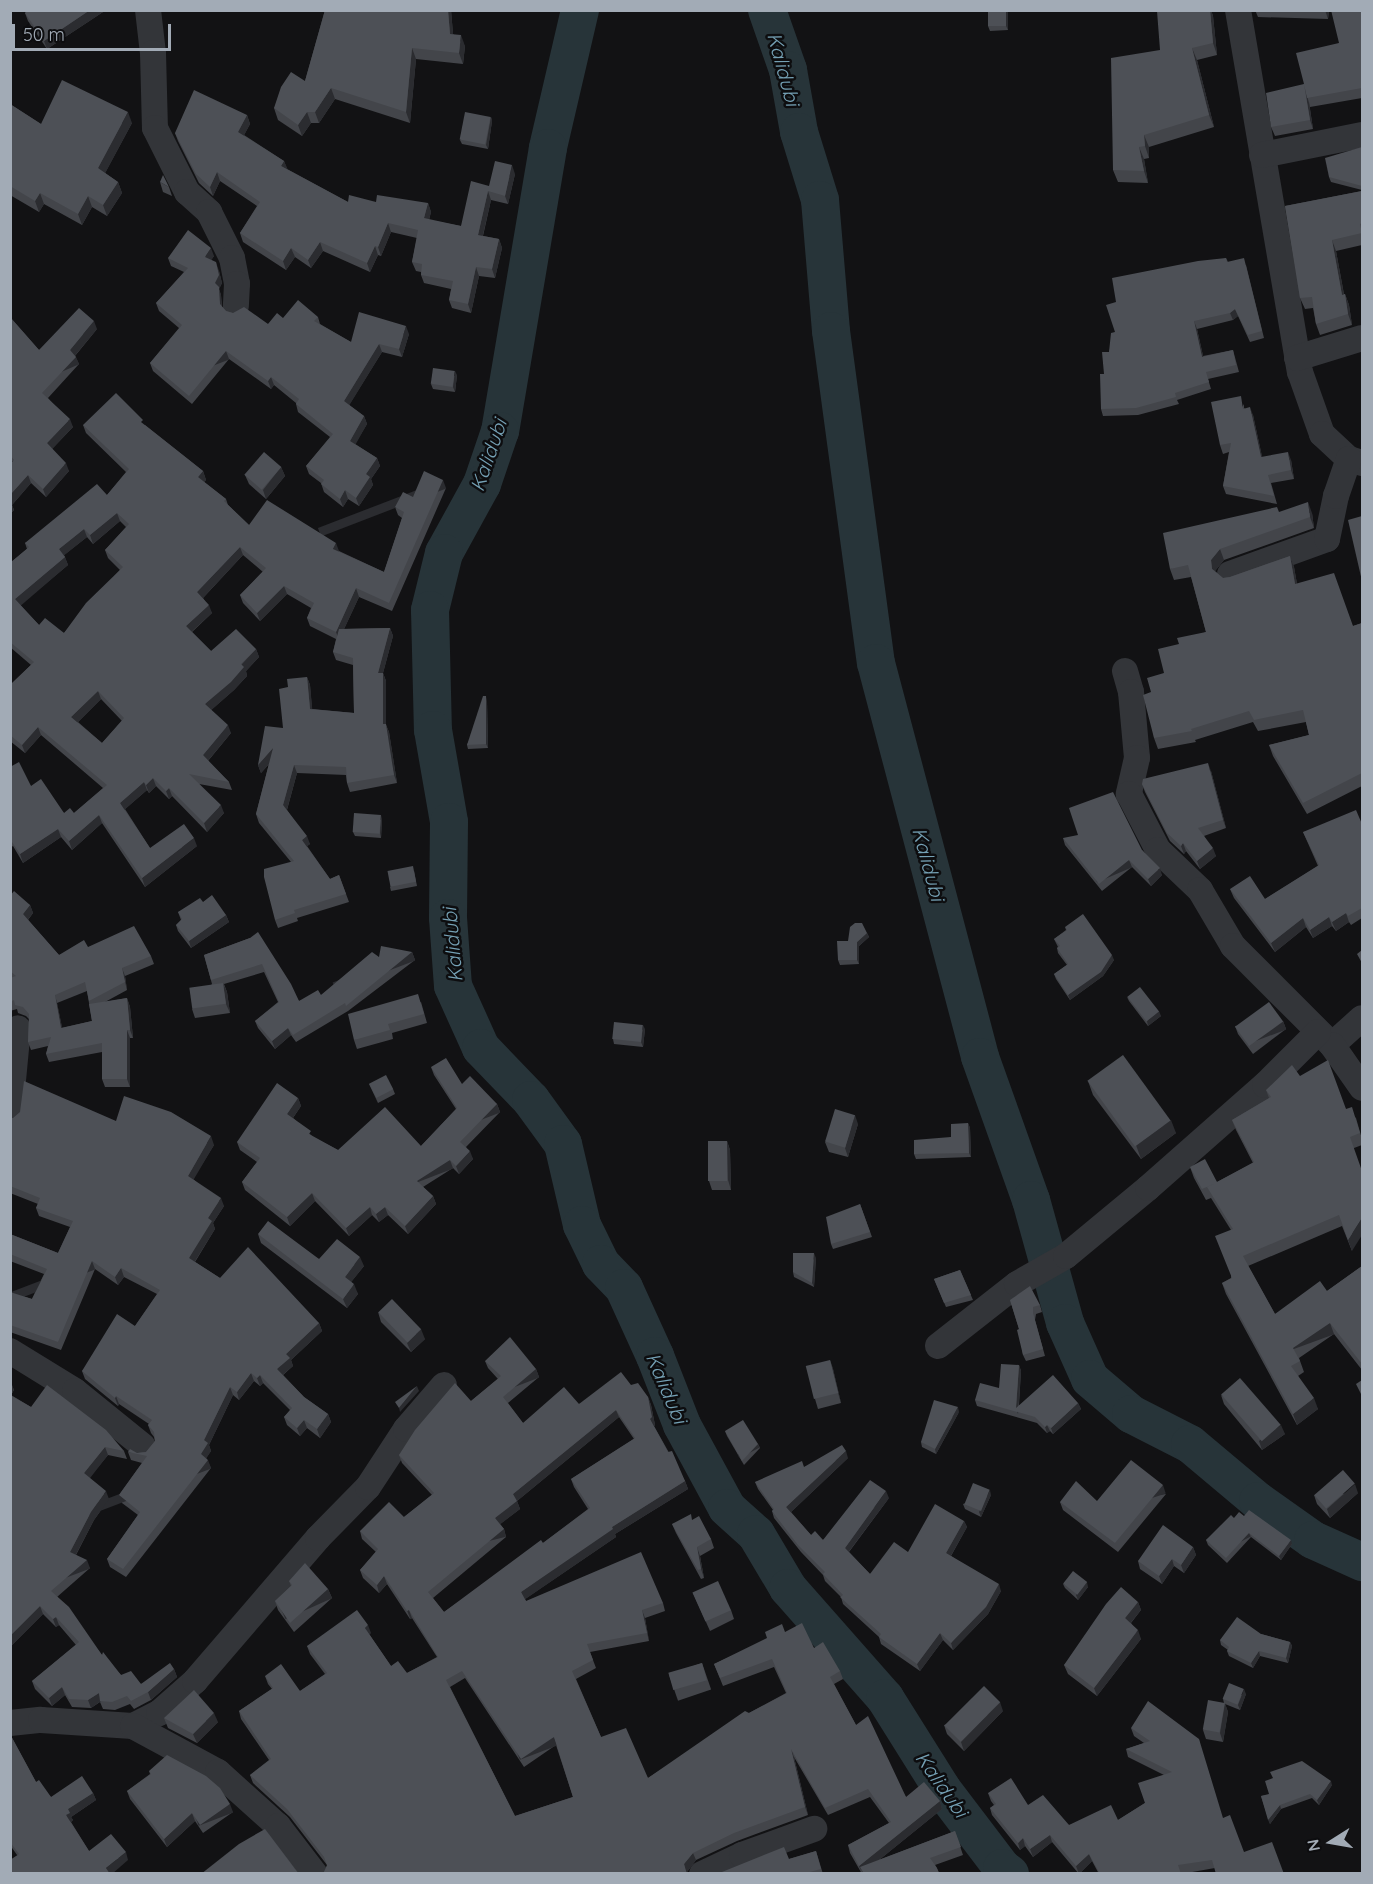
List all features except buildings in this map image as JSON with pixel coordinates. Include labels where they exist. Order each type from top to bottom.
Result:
[{"type":"street","points":[[148,10],[153,53],[154,128],[187,192],[209,212],[224,239],[232,258],[237,284],[236,306]]},
{"type":"street","points":[[1230,574],[1327,538],[1336,496],[1356,461],[1322,434],[1297,358],[1238,10]]},
{"type":"street","points":[[1262,155],[1362,135]]},
{"type":"street","points":[[1297,358],[1362,338]]},
{"type":"street","points":[[1125,671],[1131,692],[1137,758],[1129,794],[1158,850],[1200,890],[1233,946],[1325,1038],[1362,1088]]},
{"type":"street","points":[[938,1346],[1017,1284],[1066,1256],[1148,1188],[1264,1084],[1325,1038],[1362,1018]]},
{"type":"street","points":[[10,1112],[18,1028]]},
{"type":"street","points":[[10,1351],[75,1391],[143,1446]]},
{"type":"street","points":[[133,1726],[159,1713],[195,1681],[318,1538],[368,1487],[406,1429],[444,1385]]},
{"type":"street","points":[[10,1722],[41,1720],[133,1726],[218,1772],[278,1826],[315,1874]]},
{"type":"street","points":[[702,1874],[742,1855],[814,1829]]},
{"type":"waterway","name":"Kalidubi","points":[[580,10],[548,148],[500,431],[482,484],[444,553],[430,610],[433,730],[449,822],[448,918],[453,986],[481,1048],[531,1100],[563,1144],[582,1225],[601,1264],[624,1288],[655,1356],[682,1425],[727,1508],[756,1534],[788,1588],[885,1698],[942,1789],[1002,1868],[1010,1874]]},
{"type":"waterway","name":"Kalidubi","points":[[767,10],[788,70],[799,132],[820,200],[831,331],[876,663],[980,1057],[1031,1200],[1065,1323],[1090,1379],[1131,1414],[1190,1444],[1258,1501],[1313,1540],[1362,1562]]}]
